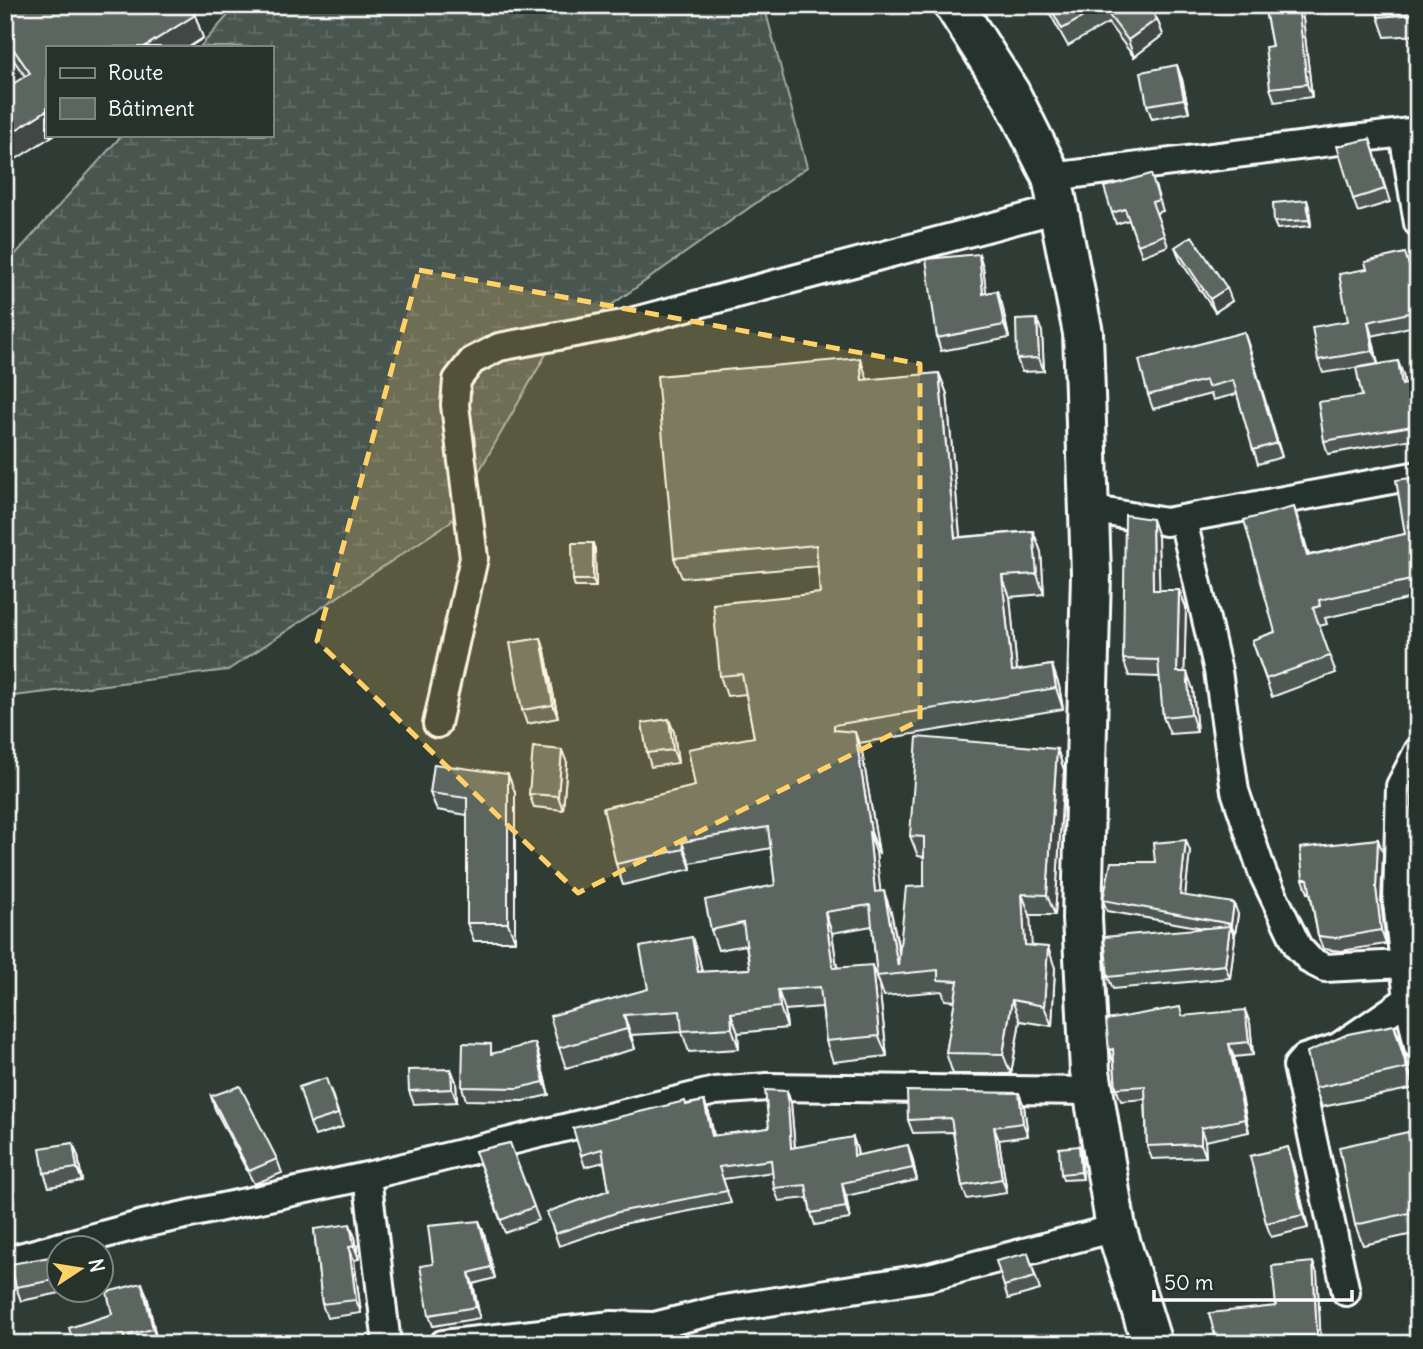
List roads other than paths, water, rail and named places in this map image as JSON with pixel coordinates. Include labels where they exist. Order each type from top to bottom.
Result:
[{"type":"main road","points":[[954,5],[1010,93],[1055,193],[1083,333],[1091,574],[1082,918],[1093,1091],[1116,1228],[1152,1344]]},
{"type":"street","points":[[437,724],[474,558],[455,405],[457,380],[472,361],[499,347],[623,324],[1055,193],[1410,132],[1418,223]]},
{"type":"street","points":[[1089,509],[1166,522],[1418,475]]},
{"type":"street","points":[[1183,520],[1218,671],[1235,791],[1263,874],[1298,947],[1311,961],[1325,968],[1403,964]]},
{"type":"street","points":[[1418,751],[1400,786],[1397,902],[1408,999],[1418,1046]]},
{"type":"street","points":[[1346,1292],[1297,1066],[1304,1058],[1338,1047],[1408,999]]},
{"type":"street","points":[[5,1261],[143,1224],[367,1176],[715,1091],[767,1087],[1093,1091]]},
{"type":"street","points":[[367,1176],[387,1344]]},
{"type":"street","points":[[443,1344],[612,1325],[654,1326],[718,1310],[929,1277],[1116,1228]]}]
